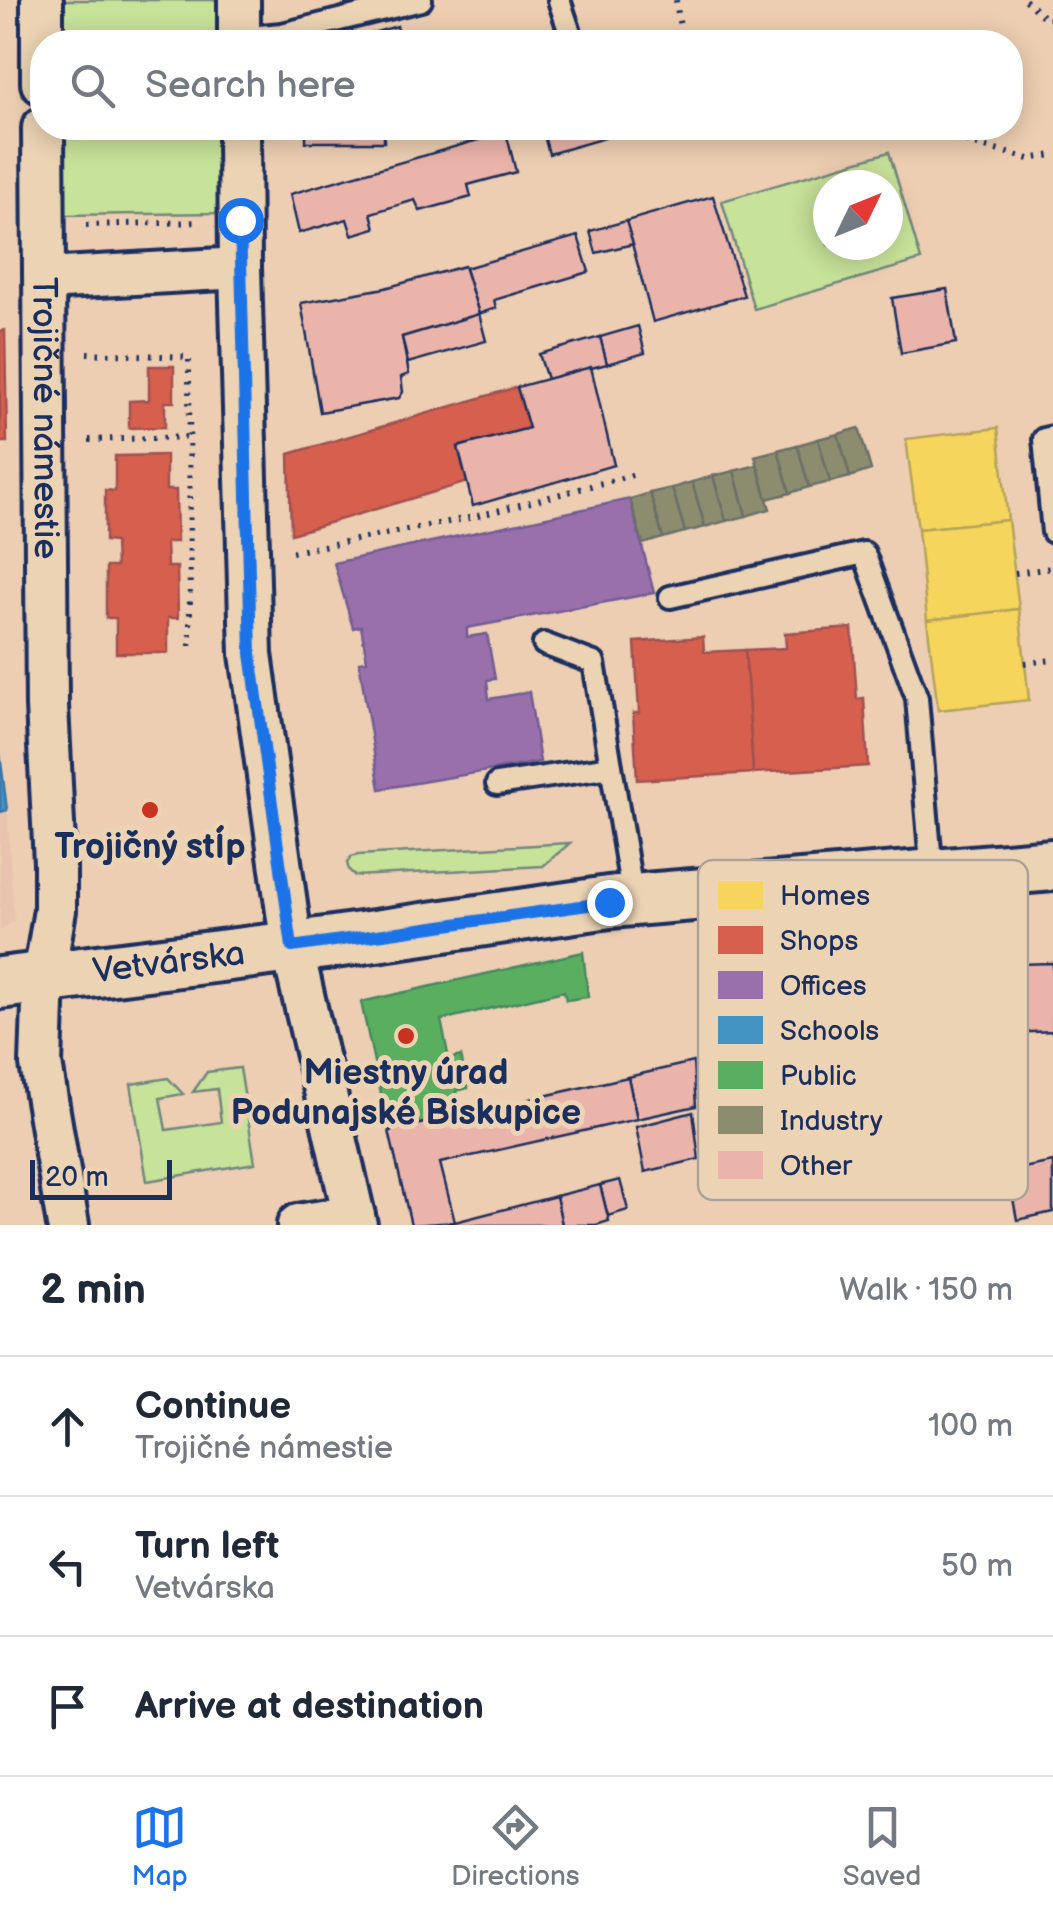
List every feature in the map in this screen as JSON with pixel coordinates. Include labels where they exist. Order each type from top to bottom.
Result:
[{"type":"street","points":[[42,0],[42,30]]},
{"type":"street","points":[[43,140],[44,279]]},
{"type":"street","points":[[239,140],[251,654],[292,947],[355,1220],[298,1225]]},
{"type":"street","name":"Trojičné námestie","points":[[68,1225],[22,980],[55,910],[35,707],[44,279],[240,268]]},
{"type":"street","name":"Vetvárska","points":[[1028,867],[1053,865]]},
{"type":"street","name":"Vetvárska","points":[[22,980],[698,894]]},
{"type":"lane","points":[[298,30],[421,0]]},
{"type":"lane","points":[[558,0],[569,30]]},
{"type":"lane","points":[[1053,437],[1044,439],[1053,532]]},
{"type":"lane","points":[[670,597],[864,553],[916,698],[931,860]]},
{"type":"lane","points":[[544,644],[594,663],[633,900]]},
{"type":"lane","points":[[497,784],[611,767]]},
{"type":"path","points":[[676,0],[680,30]]},
{"type":"path","points":[[1025,0],[1047,20],[1053,19]]},
{"type":"path","points":[[960,140],[1030,159],[1053,154]]},
{"type":"path","points":[[44,227],[240,220]]},
{"type":"path","points":[[88,353],[189,357],[190,652]]},
{"type":"path","points":[[90,440],[190,437]]},
{"type":"path","points":[[247,560],[474,517],[636,474]]},
{"type":"path","points":[[1014,573],[1053,568]]},
{"type":"path","points":[[1025,663],[1053,660]]},
{"type":"shaded area","points":[[0,754],[14,921],[0,931]]},
{"type":"green space","points":[[62,0],[221,0],[221,30],[62,30]]},
{"type":"green space","points":[[63,140],[222,140],[222,213],[63,215]]},
{"type":"green space","points":[[889,152],[894,170],[828,170]]},
{"type":"green space","points":[[813,174],[813,260],[903,260],[903,199],[921,260],[754,309],[722,201]]},
{"type":"green space","points":[[570,843],[543,866],[355,876],[347,863],[358,855]]},
{"type":"green space","points":[[240,1068],[255,1163],[147,1181],[131,1084],[168,1078],[183,1094],[160,1098],[166,1130],[221,1122],[217,1089],[193,1092],[207,1072]]},
{"type":"building: Homes","points":[[998,428],[1008,520],[918,529],[906,439]]},
{"type":"building: Homes","points":[[1008,520],[1019,609],[927,620],[918,529]]},
{"type":"building: Homes","points":[[1019,609],[1029,700],[938,710],[927,620]]},
{"type":"building: Shops","points":[[5,330],[7,442],[0,442],[0,331]]},
{"type":"building: Shops","points":[[149,366],[174,366],[174,402],[165,402],[165,427],[129,428],[129,401],[149,400]]},
{"type":"building: Shops","points":[[517,387],[529,428],[458,447],[468,482],[291,534],[289,454]]},
{"type":"building: Shops","points":[[166,455],[166,490],[176,490],[177,542],[166,542],[167,567],[177,567],[178,618],[168,618],[168,653],[116,653],[116,618],[106,618],[106,567],[116,567],[115,542],[105,541],[105,490],[115,491],[115,456]]},
{"type":"building: Shops","points":[[852,628],[857,699],[864,698],[868,766],[753,773],[745,650],[786,648],[785,633]]},
{"type":"building: Shops","points":[[703,637],[704,652],[745,650],[753,773],[637,780],[633,713],[639,713],[635,642]]},
{"type":"building: Offices","points":[[630,499],[654,593],[467,628],[467,637],[487,634],[495,679],[487,680],[489,699],[529,692],[540,762],[380,789],[359,662],[367,661],[361,626],[353,628],[334,563]]},
{"type":"building: Schools","points":[[0,754],[7,810],[0,812]]},
{"type":"building: Public","name":"Miestny úrad Podunajské Biskupice","points":[[583,952],[588,997],[566,1000],[564,991],[441,1020],[449,1059],[461,1056],[468,1088],[456,1091],[462,1114],[389,1131],[361,1002]]},
{"type":"building: Industry","points":[[859,428],[871,470],[850,477],[838,434]]},
{"type":"building: Industry","points":[[838,434],[850,477],[830,482],[818,439]]},
{"type":"building: Industry","points":[[818,439],[830,482],[809,487],[797,445]]},
{"type":"building: Industry","points":[[797,445],[809,487],[790,493],[778,450]]},
{"type":"building: Industry","points":[[778,450],[790,493],[767,499],[755,456]]},
{"type":"building: Industry","points":[[757,465],[770,509],[746,516],[734,471]]},
{"type":"building: Industry","points":[[734,471],[746,516],[726,521],[713,476]]},
{"type":"building: Industry","points":[[713,476],[726,521],[705,527],[692,482]]},
{"type":"building: Industry","points":[[692,482],[705,527],[685,532],[672,488]]},
{"type":"building: Industry","points":[[672,488],[685,532],[663,538],[650,493]]},
{"type":"building: Industry","points":[[650,493],[663,538],[643,544],[630,499]]},
{"type":"building: Other","points":[[345,0],[375,0],[376,10],[346,13]]},
{"type":"building: Other","points":[[306,140],[384,140],[384,142]]},
{"type":"building: Other","points":[[478,140],[508,140],[516,172],[468,185],[471,197],[420,211],[415,200],[371,213],[375,228],[352,235],[347,219],[299,233],[290,194]]},
{"type":"building: Other","points":[[545,140],[598,140],[549,154]]},
{"type":"building: Other","points":[[713,196],[744,296],[653,322],[626,221]]},
{"type":"building: Other","points":[[626,221],[633,244],[596,253],[590,231]]},
{"type":"building: Other","points":[[578,236],[589,272],[494,300],[496,308],[479,314],[465,268]]},
{"type":"building: Other","points":[[464,266],[479,314],[402,337],[409,374],[401,377],[403,392],[399,398],[320,412],[301,303],[385,288]]},
{"type":"building: Other","points":[[947,289],[956,343],[901,353],[892,298]]},
{"type":"building: Other","points":[[479,314],[486,341],[408,363],[402,337]]},
{"type":"building: Other","points":[[638,326],[645,353],[607,364],[600,337]]},
{"type":"building: Other","points":[[600,337],[607,364],[547,379],[539,354]]},
{"type":"building: Other","points":[[591,367],[614,465],[473,506],[458,447],[529,428],[517,387]]},
{"type":"building: Other","points":[[1053,963],[1053,1031],[1028,1032],[1028,964]]},
{"type":"building: Other","points":[[693,1062],[696,1106],[637,1119],[628,1077]]},
{"type":"building: Other","points":[[628,1077],[637,1119],[440,1163],[455,1222],[411,1225],[389,1131]]},
{"type":"building: Other","points":[[693,1112],[698,1159],[645,1172],[636,1127]]},
{"type":"building: Other","points":[[1053,1162],[1053,1212],[1017,1220],[1013,1200],[1028,1200],[1028,1167]]},
{"type":"building: Other","points":[[620,1180],[628,1210],[608,1216],[600,1185]]},
{"type":"building: Other","points":[[600,1185],[609,1221],[562,1225],[556,1196]]},
{"type":"building: Other","points":[[556,1196],[562,1225],[442,1225],[455,1222]]},
{"type":"place","name":"Trojičný stĺp","points":[[150,810]]},
{"type":"place","name":"Miestny úrad Podunajské Biskupice","points":[[406,1036]]},
{"type":"route","points":[[240,220],[251,654],[292,947],[609,902]]}]
